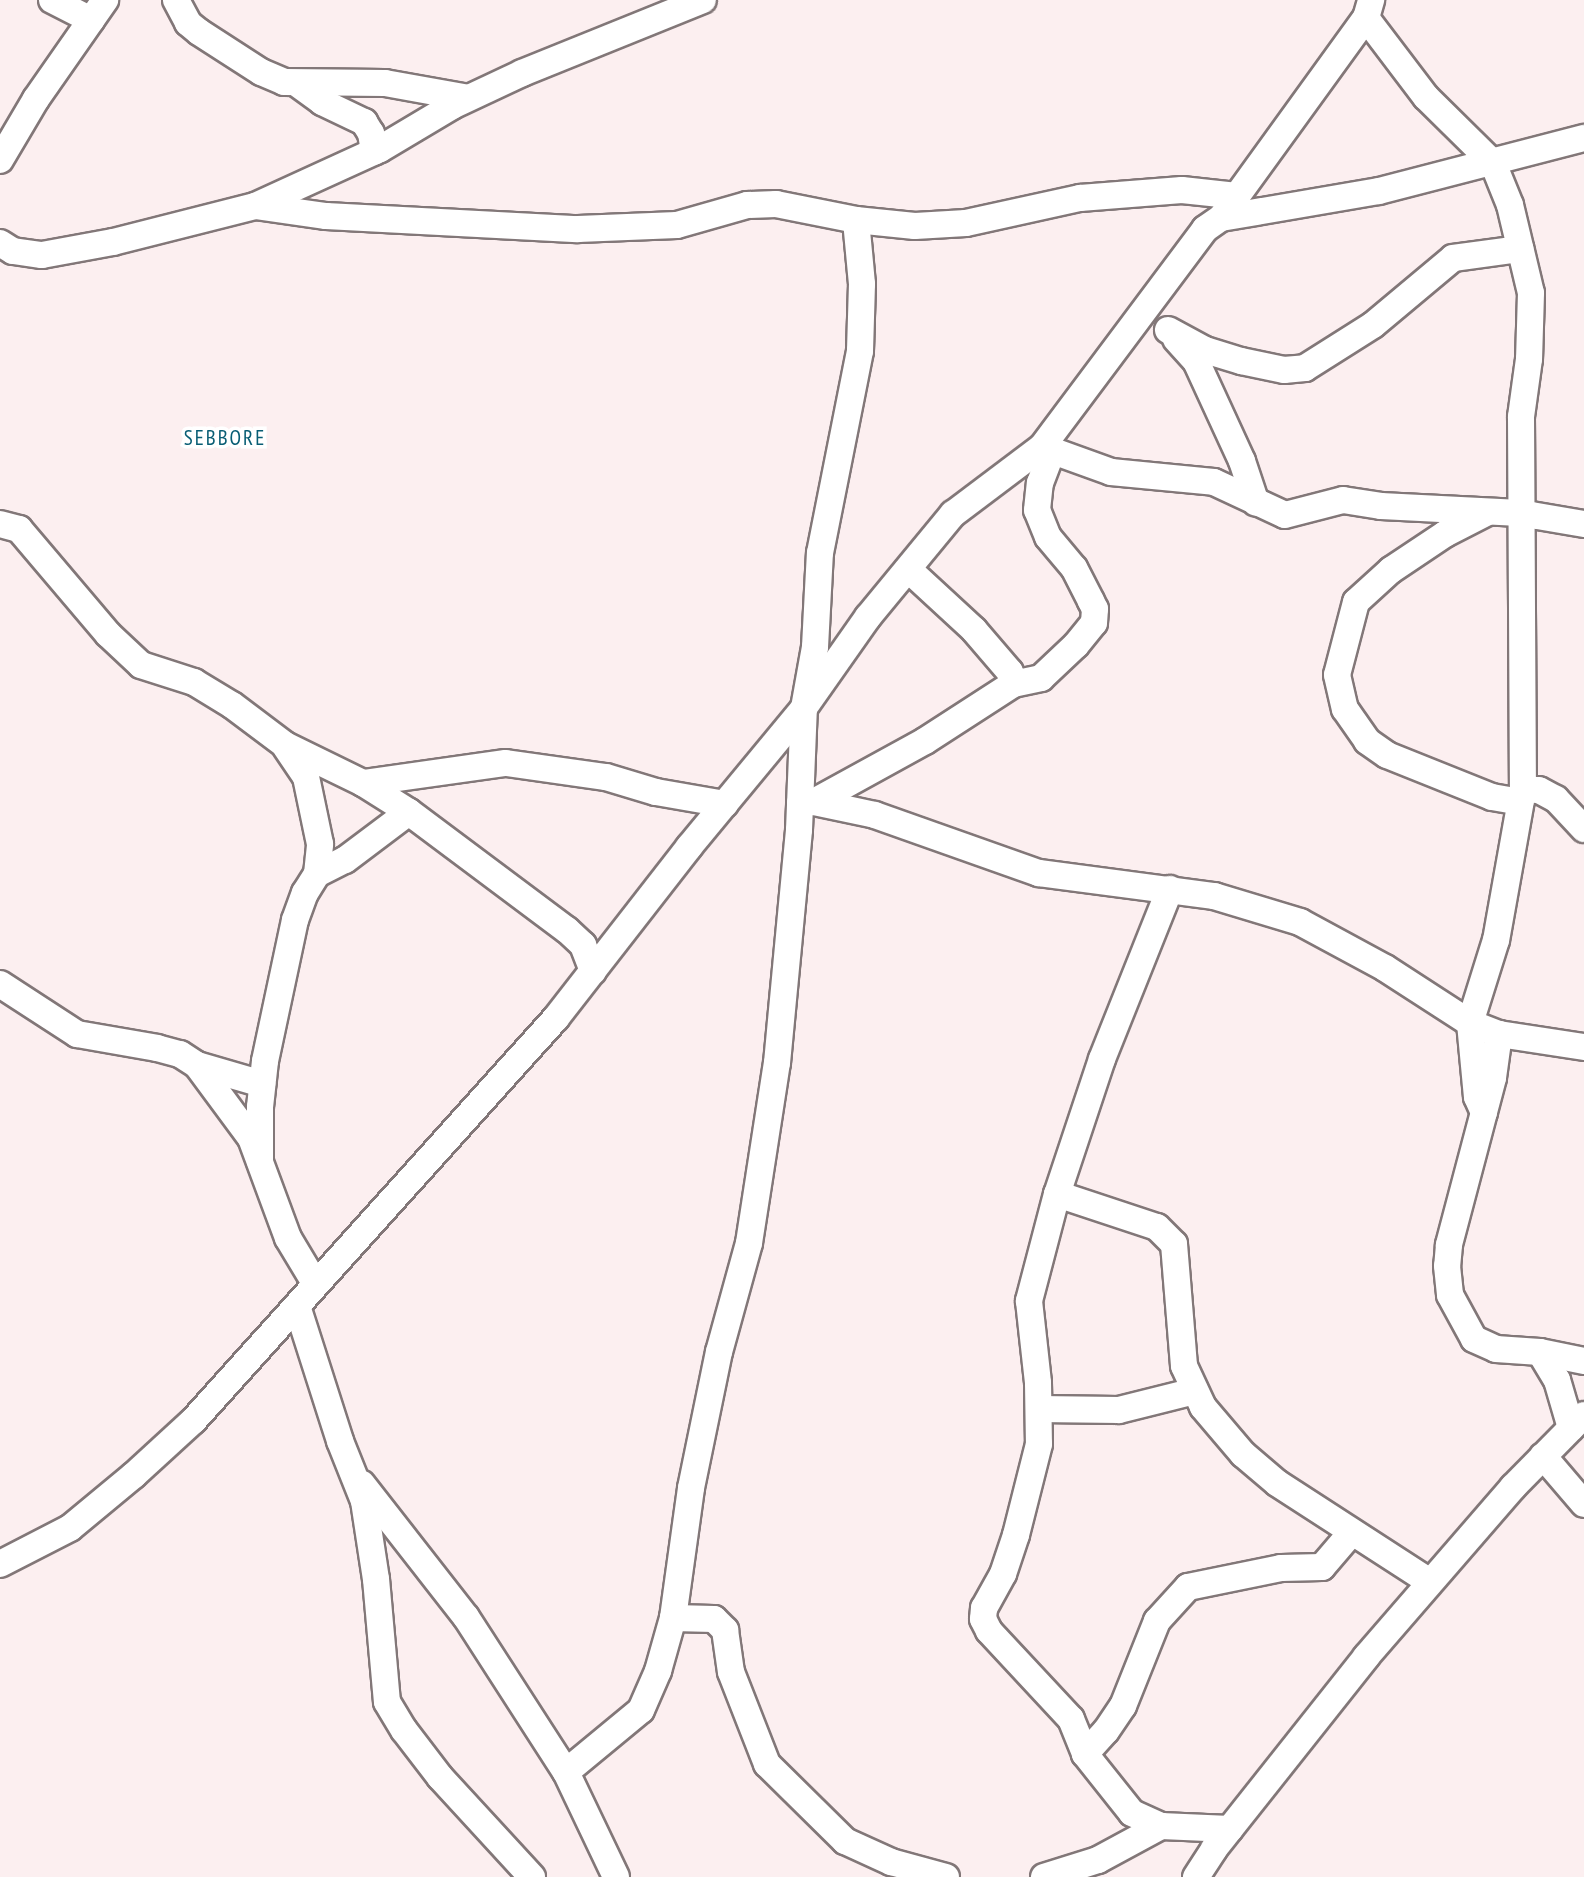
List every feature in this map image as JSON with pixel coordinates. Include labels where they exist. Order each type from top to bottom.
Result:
[{"type":"street","points":[[0,160],[36,99],[98,10],[52,0]]},
{"type":"street","points":[[176,0],[188,23],[199,32],[261,72],[284,82],[299,85],[352,81],[385,83],[468,98]]},
{"type":"street","points":[[0,243],[13,251],[42,255],[113,242],[255,206],[374,152],[468,98],[703,0]]},
{"type":"street","points":[[0,1564],[70,1528],[193,1421],[556,1018],[804,708],[868,617],[953,514],[1047,449],[1205,229],[1221,218],[1368,9],[1426,97],[1493,163],[1510,205],[1531,293],[1529,359],[1521,417],[1522,795],[1496,940],[1470,1023],[1477,1097],[1484,1113]]},
{"type":"street","points":[[299,85],[322,102],[364,122],[371,133],[374,152]]},
{"type":"street","points":[[1221,218],[1379,191],[1584,138]]},
{"type":"street","points":[[255,206],[315,215],[461,221],[512,227],[591,228],[677,225],[747,205],[776,205],[856,220],[915,226],[966,223],[1080,198],[1182,190],[1237,195]]},
{"type":"street","points":[[566,1772],[641,1710],[658,1671],[673,1618],[691,1489],[719,1352],[751,1231],[776,1063],[807,802],[804,708],[815,647],[820,553],[860,351],[862,284],[856,220]]},
{"type":"street","points":[[1144,312],[1168,330],[1205,350],[1284,370],[1305,368],[1373,324],[1453,258],[1520,249]]},
{"type":"street","points":[[1168,330],[1196,361],[1242,461],[1256,503]]},
{"type":"street","points":[[1047,449],[1111,472],[1214,482],[1285,515],[1343,500],[1381,506],[1520,513],[1584,524]]},
{"type":"street","points":[[807,802],[925,741],[1013,684],[1041,678],[1076,645],[1094,623],[1095,609],[1091,601],[1074,568],[1048,537],[1037,510],[1047,449]]},
{"type":"street","points":[[1488,512],[1445,534],[1391,570],[1356,603],[1337,675],[1345,709],[1367,741],[1387,755],[1480,793],[1522,795],[1539,790],[1556,799],[1584,829]]},
{"type":"street","points":[[0,524],[19,529],[108,634],[141,665],[194,682],[232,705],[285,746],[363,783],[409,812],[583,945],[610,948]]},
{"type":"street","points":[[908,569],[974,630],[1010,672],[1013,684]]},
{"type":"street","points":[[260,1161],[262,1084],[295,920],[305,893],[317,874],[320,844],[306,777],[285,746]]},
{"type":"street","points":[[363,783],[506,762],[606,777],[656,792],[725,804]]},
{"type":"street","points":[[807,802],[875,815],[1039,873],[1214,896],[1300,922],[1385,968],[1470,1023],[1499,1034],[1584,1046]]},
{"type":"street","points":[[317,874],[345,860],[409,812]]},
{"type":"street","points":[[1170,889],[1102,1059],[1056,1194],[1029,1301],[1039,1409],[1039,1444],[1030,1486],[1003,1574],[984,1608],[984,1619],[989,1631],[1070,1719],[1086,1754],[1132,1813],[1161,1826],[1230,1829]]},
{"type":"street","points":[[583,945],[593,971]]},
{"type":"street","points":[[0,984],[77,1034],[180,1054],[197,1065],[262,1084]]},
{"type":"street","points":[[1499,1034],[1493,1078],[1449,1244],[1447,1266],[1450,1295],[1474,1339],[1496,1349],[1540,1352],[1584,1361]]},
{"type":"street","points":[[197,1065],[251,1138],[288,1238],[315,1283]]},
{"type":"street","points":[[1056,1194],[1157,1227],[1174,1244],[1184,1366],[1202,1407],[1243,1454],[1277,1483],[1430,1582]]},
{"type":"street","points":[[297,1306],[364,1501],[372,1552],[387,1702],[404,1731],[440,1777],[532,1877]]},
{"type":"street","points":[[1196,1877],[1230,1829],[1430,1582],[1578,1421],[1540,1352]]},
{"type":"street","points":[[1039,1409],[1119,1410],[1195,1391]]},
{"type":"street","points":[[1543,1456],[1584,1504]]},
{"type":"street","points":[[351,1468],[467,1617],[566,1772],[616,1877]]},
{"type":"street","points":[[1086,1754],[1123,1706],[1157,1621],[1188,1587],[1281,1568],[1322,1567],[1352,1532]]},
{"type":"street","points":[[673,1618],[714,1619],[725,1630],[731,1672],[767,1764],[845,1841],[882,1869],[946,1877]]},
{"type":"street","points":[[1044,1877],[1098,1860],[1161,1826]]},
{"type":"district","name":"SEBBORE","points":[[225,438]]}]
